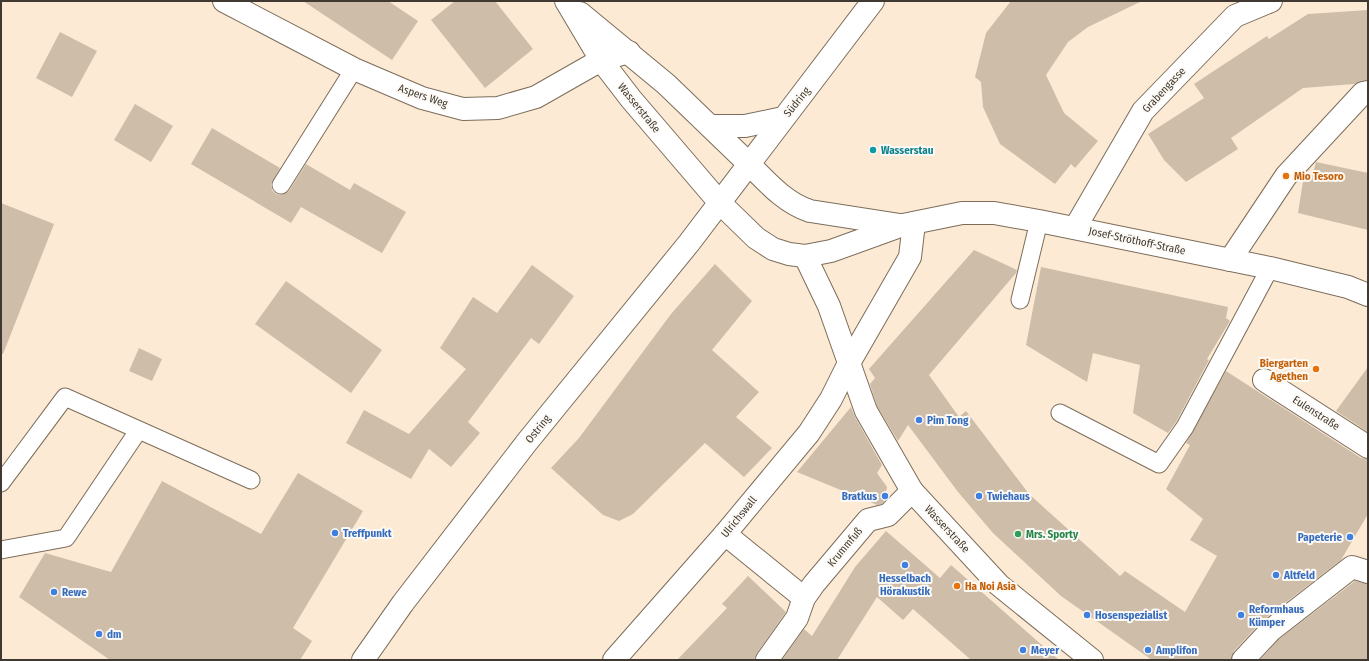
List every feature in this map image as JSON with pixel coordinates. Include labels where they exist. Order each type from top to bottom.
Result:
[{"type":"street","name":"Aspers Weg","points":[[224,1],[354,69],[422,98],[463,109],[498,108],[536,97],[602,60],[630,52]]},
{"type":"street","name":"Südring","points":[[720,202],[874,1]]},
{"type":"street","name":"Grabengasse","points":[[1075,228],[1143,111],[1235,16],[1271,1]]},
{"type":"street","name":"Wasserstraße","points":[[568,3],[630,52],[749,164]]},
{"type":"street","name":"Wasserstraße","points":[[568,3],[602,60],[631,99],[720,202]]},
{"type":"street","points":[[1230,260],[1286,176],[1363,92],[1368,92]]},
{"type":"street","points":[[710,126],[745,126],[784,118]]},
{"type":"street","name":"Josef-Ströthoff-Straße","points":[[749,164],[785,199],[799,208],[818,213],[909,224]]},
{"type":"street","name":"Josef-Ströthoff-Straße","points":[[720,202],[762,242],[784,252],[805,256],[831,251],[909,224],[962,213],[994,213],[1270,268],[1348,287],[1368,295]]},
{"type":"street","name":"Ostring","points":[[363,660],[403,603],[527,442],[689,243],[720,202]]},
{"type":"street","points":[[849,363],[910,257],[909,224]]},
{"type":"street","name":"Wasserstraße","points":[[805,256],[829,306],[866,411],[912,491],[999,585],[1092,660]]},
{"type":"street","name":"Ulrichswall","points":[[614,660],[726,534],[809,433],[831,399],[849,363]]},
{"type":"street","name":"Eulenstraße","points":[[1264,380],[1368,447]]},
{"type":"street","name":"Krummfuß","points":[[767,660],[797,618],[804,598],[868,520],[888,515],[912,491]]},
{"type":"street","points":[[726,534],[804,598]]},
{"type":"street","points":[[1243,660],[1271,630],[1352,567],[1368,572]]},
{"type":"lane","points":[[281,185],[354,69]]},
{"type":"lane","points":[[1020,300],[1039,221]]},
{"type":"lane","points":[[1060,413],[1159,464],[1184,427],[1270,268]]},
{"type":"lane","points":[[1,483],[65,397],[138,431],[251,480]]},
{"type":"lane","points":[[1,550],[66,538],[138,431]]},
{"type":"building","points":[[303,1],[388,1],[418,21],[392,60]]},
{"type":"building","points":[[455,1],[495,1],[533,49],[485,88],[431,20]]},
{"type":"building","points":[[1011,1],[1142,1],[1088,27],[1068,42],[1046,75],[1064,113],[1098,141],[1075,168],[1071,164],[1055,184],[1000,144],[983,107],[981,82],[975,77],[986,33]]},
{"type":"building","points":[[1368,10],[1368,80],[1354,84],[1303,88],[1231,138],[1238,149],[1186,182],[1164,160],[1148,134],[1204,98],[1194,84],[1267,36],[1269,39],[1308,14]]},
{"type":"building","points":[[60,32],[97,51],[72,97],[36,78]]},
{"type":"building","points":[[135,104],[173,126],[151,162],[114,140]]},
{"type":"building","points":[[212,128],[280,168],[271,184],[272,190],[276,194],[281,195],[289,191],[306,164],[350,190],[354,183],[406,212],[382,253],[301,207],[291,223],[191,164]]},
{"type":"building","points":[[1316,162],[1368,173],[1368,230],[1298,213],[1304,175],[1312,177]]},
{"type":"building","points":[[1,203],[54,224],[3,354],[1,354]]},
{"type":"building","points":[[974,250],[1017,270],[1016,273],[929,375],[959,417],[966,411],[1029,494],[1120,576],[1125,571],[1185,612],[1217,556],[1190,540],[1203,519],[1166,489],[1190,445],[1186,443],[1226,371],[1361,458],[1368,459],[1368,514],[1341,560],[1263,620],[1234,651],[1231,660],[1152,660],[1061,596],[993,533],[958,492],[908,425],[898,441],[877,406],[870,384],[875,378],[869,369]]},
{"type":"building","points":[[715,264],[752,301],[712,350],[759,392],[736,417],[772,448],[744,477],[705,443],[633,514],[619,521],[603,515],[551,468],[579,438],[671,314]]},
{"type":"building","points":[[532,265],[574,296],[539,344],[531,338],[468,422],[480,433],[451,467],[429,449],[411,479],[346,443],[364,410],[409,434],[466,369],[440,348],[473,297],[497,313]]},
{"type":"building","points":[[1041,267],[1228,307],[1226,318],[1230,321],[1207,359],[1209,360],[1176,422],[1168,433],[1133,413],[1140,365],[1093,353],[1087,382],[1026,345]]},
{"type":"building","points":[[286,281],[382,350],[351,393],[255,324]]},
{"type":"building","points":[[139,348],[162,359],[152,381],[129,371]]},
{"type":"building","points":[[1368,367],[1368,432],[1336,411]]},
{"type":"building","points":[[851,407],[882,465],[877,473],[887,487],[882,504],[877,505],[797,472]]},
{"type":"building","points":[[298,473],[363,511],[293,628],[312,641],[300,660],[110,660],[19,597],[45,553],[111,572],[162,481],[261,534]]},
{"type":"building","points":[[886,531],[940,578],[951,565],[1059,660],[971,660],[913,609],[903,620],[877,597],[837,660],[782,660],[804,629],[812,636],[855,567]]},
{"type":"building","points":[[748,576],[786,612],[757,653],[755,660],[677,660],[727,608],[722,604]]},
{"type":"building","points":[[1355,581],[1368,584],[1368,660],[1260,660],[1279,639]]},
{"type":"place","name":"Wasserstau","points":[[873,150]]},
{"type":"place","name":"Mio Tesoro","points":[[1286,176]]},
{"type":"place","name":"Biergarten Agethen","points":[[1316,369]]},
{"type":"place","name":"Pim Tong","points":[[919,420]]},
{"type":"place","name":"Bratkus","points":[[885,496]]},
{"type":"place","name":"Twiehaus","points":[[979,496]]},
{"type":"place","name":"Treffpunkt","points":[[335,533]]},
{"type":"place","name":"Mrs. Sporty","points":[[1018,534]]},
{"type":"place","name":"Papeterie","points":[[1350,537]]},
{"type":"place","name":"Hesselbach Hörakustik","points":[[905,565]]},
{"type":"place","name":"Altfeld","points":[[1276,575]]},
{"type":"place","name":"Ha Noi Asia","points":[[957,586]]},
{"type":"place","name":"Rewe","points":[[54,592]]},
{"type":"place","name":"Hosenspezialist","points":[[1087,615]]},
{"type":"place","name":"Reformhaus Kümper","points":[[1241,615]]},
{"type":"place","name":"dm","points":[[99,634]]},
{"type":"place","name":"Meyer","points":[[1023,650]]},
{"type":"place","name":"Amplifon","points":[[1148,650]]}]
